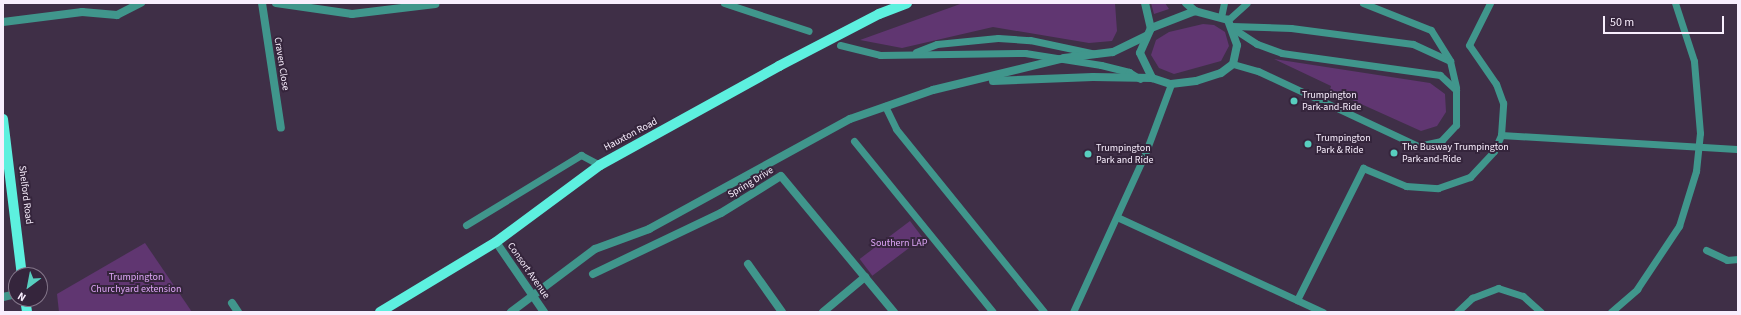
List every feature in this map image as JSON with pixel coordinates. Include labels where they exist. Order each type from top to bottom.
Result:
[{"type":"main road","name":"Hauxton Road","points":[[380,312],[496,242],[600,165],[779,66],[880,14],[907,3]]},
{"type":"main road","name":"Shelford Road","points":[[3,119],[6,172],[21,267]]},
{"type":"street","points":[[3,22],[82,12],[117,15],[141,3]]},
{"type":"street","name":"Craven Close","points":[[262,3],[281,128]]},
{"type":"street","points":[[276,3],[352,14],[435,4]]},
{"type":"street","points":[[1145,3],[1151,28]]},
{"type":"street","points":[[980,81],[1092,77],[1142,80],[1152,78],[1171,84],[1196,82],[1221,73],[1233,64],[1237,46],[1229,23],[1195,11],[1186,3]]},
{"type":"street","points":[[1152,78],[1140,53],[1146,36],[1151,28],[1195,11]]},
{"type":"street","points":[[511,312],[594,249],[649,229],[812,138],[885,106],[933,90],[980,81],[1064,58],[1113,52],[1146,36]]},
{"type":"street","name":"Spring Drive","points":[[593,274],[721,213],[781,176],[894,312]]},
{"type":"street","name":"Consort Avenue","points":[[496,242],[544,312]]},
{"type":"street","points":[[748,264],[782,312]]},
{"type":"street","points":[[823,312],[865,277]]},
{"type":"street","points":[[232,302],[238,312]]},
{"type":"lane","points":[[724,3],[809,31]]},
{"type":"lane","points":[[1224,3],[1229,23],[1257,44],[1282,53],[1428,72],[1449,80],[1456,90]]},
{"type":"lane","points":[[1229,23],[1247,3]]},
{"type":"lane","points":[[1233,64],[1258,72],[1418,146],[1430,146],[1450,134],[1458,111],[1456,90],[1450,61],[1430,30],[1363,3]]},
{"type":"lane","points":[[1297,300],[1363,168],[1421,189],[1456,185],[1484,164],[1501,135],[1503,103],[1496,84],[1469,45],[1490,3]]},
{"type":"lane","points":[[1611,312],[1637,290],[1679,226],[1699,146],[1694,61],[1674,3]]},
{"type":"lane","points":[[1229,23],[1291,28],[1413,44],[1450,61]]},
{"type":"lane","points":[[908,55],[937,44],[998,38],[1030,40],[1098,55]]},
{"type":"lane","points":[[840,45],[866,54],[908,55],[982,51],[1064,58],[1129,72],[1142,80]]},
{"type":"lane","points":[[1073,312],[1117,218],[1171,84]]},
{"type":"lane","points":[[885,106],[896,129],[1044,312]]},
{"type":"lane","points":[[1501,135],[1737,149]]},
{"type":"lane","points":[[854,141],[993,312]]},
{"type":"lane","points":[[466,225],[581,155],[600,165]]},
{"type":"lane","points":[[1117,218],[1323,312]]},
{"type":"lane","points":[[1706,250],[1727,260],[1738,259]]},
{"type":"lane","points":[[1457,312],[1472,298],[1498,288],[1523,296],[1541,312]]},
{"type":"green space","points":[[963,3],[1115,3],[1117,31],[1112,41],[1089,43],[993,27],[902,48],[860,40]]},
{"type":"green space","points":[[1151,3],[1165,3],[1169,9],[1154,14]]},
{"type":"green space","points":[[1203,24],[1214,25],[1225,32],[1229,46],[1221,61],[1174,74],[1159,68],[1151,55],[1156,40],[1169,32]]},
{"type":"green space","points":[[1274,59],[1430,83],[1445,94],[1446,112],[1437,126],[1421,131],[1330,90],[1331,86]]},
{"type":"green space","name":"Southern LAP","points":[[910,221],[923,238],[872,276],[860,259]]},
{"type":"green space","name":"Trumpington Churchyard extension","points":[[145,243],[192,312],[59,312],[57,294]]},
{"type":"place","name":"Trumpington Park-and-Ride","points":[[1294,101]]},
{"type":"place","name":"Trumpington Park & Ride","points":[[1308,144]]},
{"type":"place","name":"The Busway Trumpington Park-and-Ride","points":[[1394,153]]},
{"type":"place","name":"Trumpington Park and Ride","points":[[1088,154]]}]
